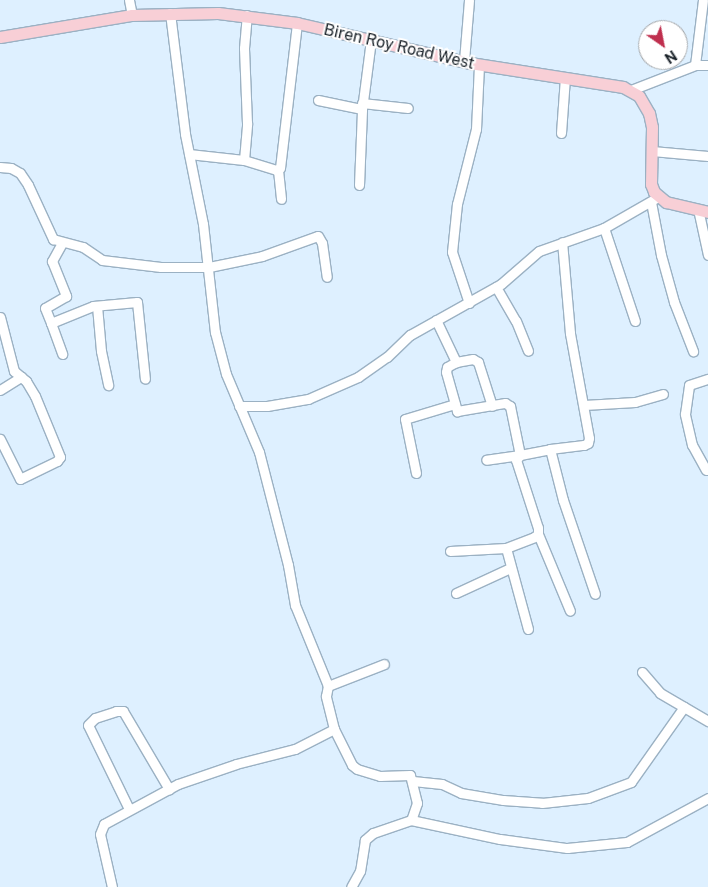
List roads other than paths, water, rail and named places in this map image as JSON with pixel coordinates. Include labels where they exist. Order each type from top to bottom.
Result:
[{"type":"main road","name":"Biren Roy Road West","points":[[0,37],[132,15],[170,13],[247,15],[297,23],[479,65],[565,77],[631,90]]},
{"type":"main road","points":[[631,90],[645,103],[649,113],[654,200],[703,211]]},
{"type":"street","points":[[128,0],[132,15]]},
{"type":"street","points":[[464,61],[469,0]]},
{"type":"street","points":[[696,65],[703,0]]},
{"type":"street","points":[[170,13],[189,154],[203,224],[216,332],[226,374],[259,452],[288,565],[295,605],[328,686],[326,696],[334,729],[352,765],[357,769],[380,776],[410,775],[417,803],[411,820]]},
{"type":"street","points":[[244,160],[247,123],[244,48],[247,15]]},
{"type":"street","points":[[281,199],[278,170],[282,164],[297,23]]},
{"type":"street","points":[[359,185],[362,106],[370,40]]},
{"type":"street","points":[[469,303],[454,263],[452,246],[457,204],[476,129],[479,65]]},
{"type":"street","points":[[631,90],[696,65],[708,66]]},
{"type":"street","points":[[561,133],[565,77]]},
{"type":"street","points":[[318,100],[362,106],[408,108]]},
{"type":"street","points":[[652,151],[708,156]]},
{"type":"street","points":[[189,154],[244,160],[278,170]]},
{"type":"street","points":[[0,167],[11,168],[20,173],[28,185],[52,240],[83,247],[102,260],[161,268],[208,267],[262,256],[318,236],[322,243],[327,277]]},
{"type":"street","points":[[239,406],[267,406],[315,397],[358,377],[386,358],[410,335],[496,287],[539,251],[604,228],[654,200],[661,255],[693,351]]},
{"type":"street","points":[[703,211],[708,255]]},
{"type":"street","points":[[604,228],[635,321]]},
{"type":"street","points":[[486,460],[588,442],[584,405],[570,333],[562,242]]},
{"type":"street","points":[[62,243],[52,261],[66,296],[45,308],[62,354]]},
{"type":"street","points":[[496,287],[516,321],[528,351]]},
{"type":"street","points":[[51,323],[97,306],[135,301],[139,304],[145,379]]},
{"type":"street","points":[[97,306],[101,351],[108,385]]},
{"type":"street","points":[[0,317],[14,371],[35,396],[60,457],[58,460],[20,479],[0,439]]},
{"type":"street","points":[[436,320],[456,362]]},
{"type":"street","points":[[492,406],[476,360],[456,362],[447,367],[446,372],[455,404],[460,412],[492,406],[505,403],[510,406],[520,455]]},
{"type":"street","points":[[0,390],[20,377]]},
{"type":"street","points":[[706,470],[692,445],[685,414],[689,385],[708,378]]},
{"type":"street","points":[[584,405],[635,402],[663,394]]},
{"type":"street","points":[[416,472],[406,418],[455,404]]},
{"type":"street","points":[[550,449],[563,500],[595,594]]},
{"type":"street","points":[[520,455],[516,460],[517,465],[538,534],[570,611]]},
{"type":"street","points":[[450,551],[506,548],[538,534]]},
{"type":"street","points":[[506,548],[528,629]]},
{"type":"street","points":[[456,593],[510,568]]},
{"type":"street","points":[[328,686],[384,664]]},
{"type":"street","points":[[642,672],[660,692],[708,721]]},
{"type":"street","points":[[413,781],[442,784],[462,793],[502,800],[542,803],[588,798],[631,782],[684,707]]},
{"type":"street","points":[[129,809],[88,725],[95,718],[123,710],[169,789]]},
{"type":"street","points":[[112,887],[100,831],[104,824],[169,789],[236,764],[295,749],[334,729]]},
{"type":"street","points":[[351,887],[360,871],[365,840],[373,833],[411,820],[500,839],[567,848],[627,842],[708,798]]}]
